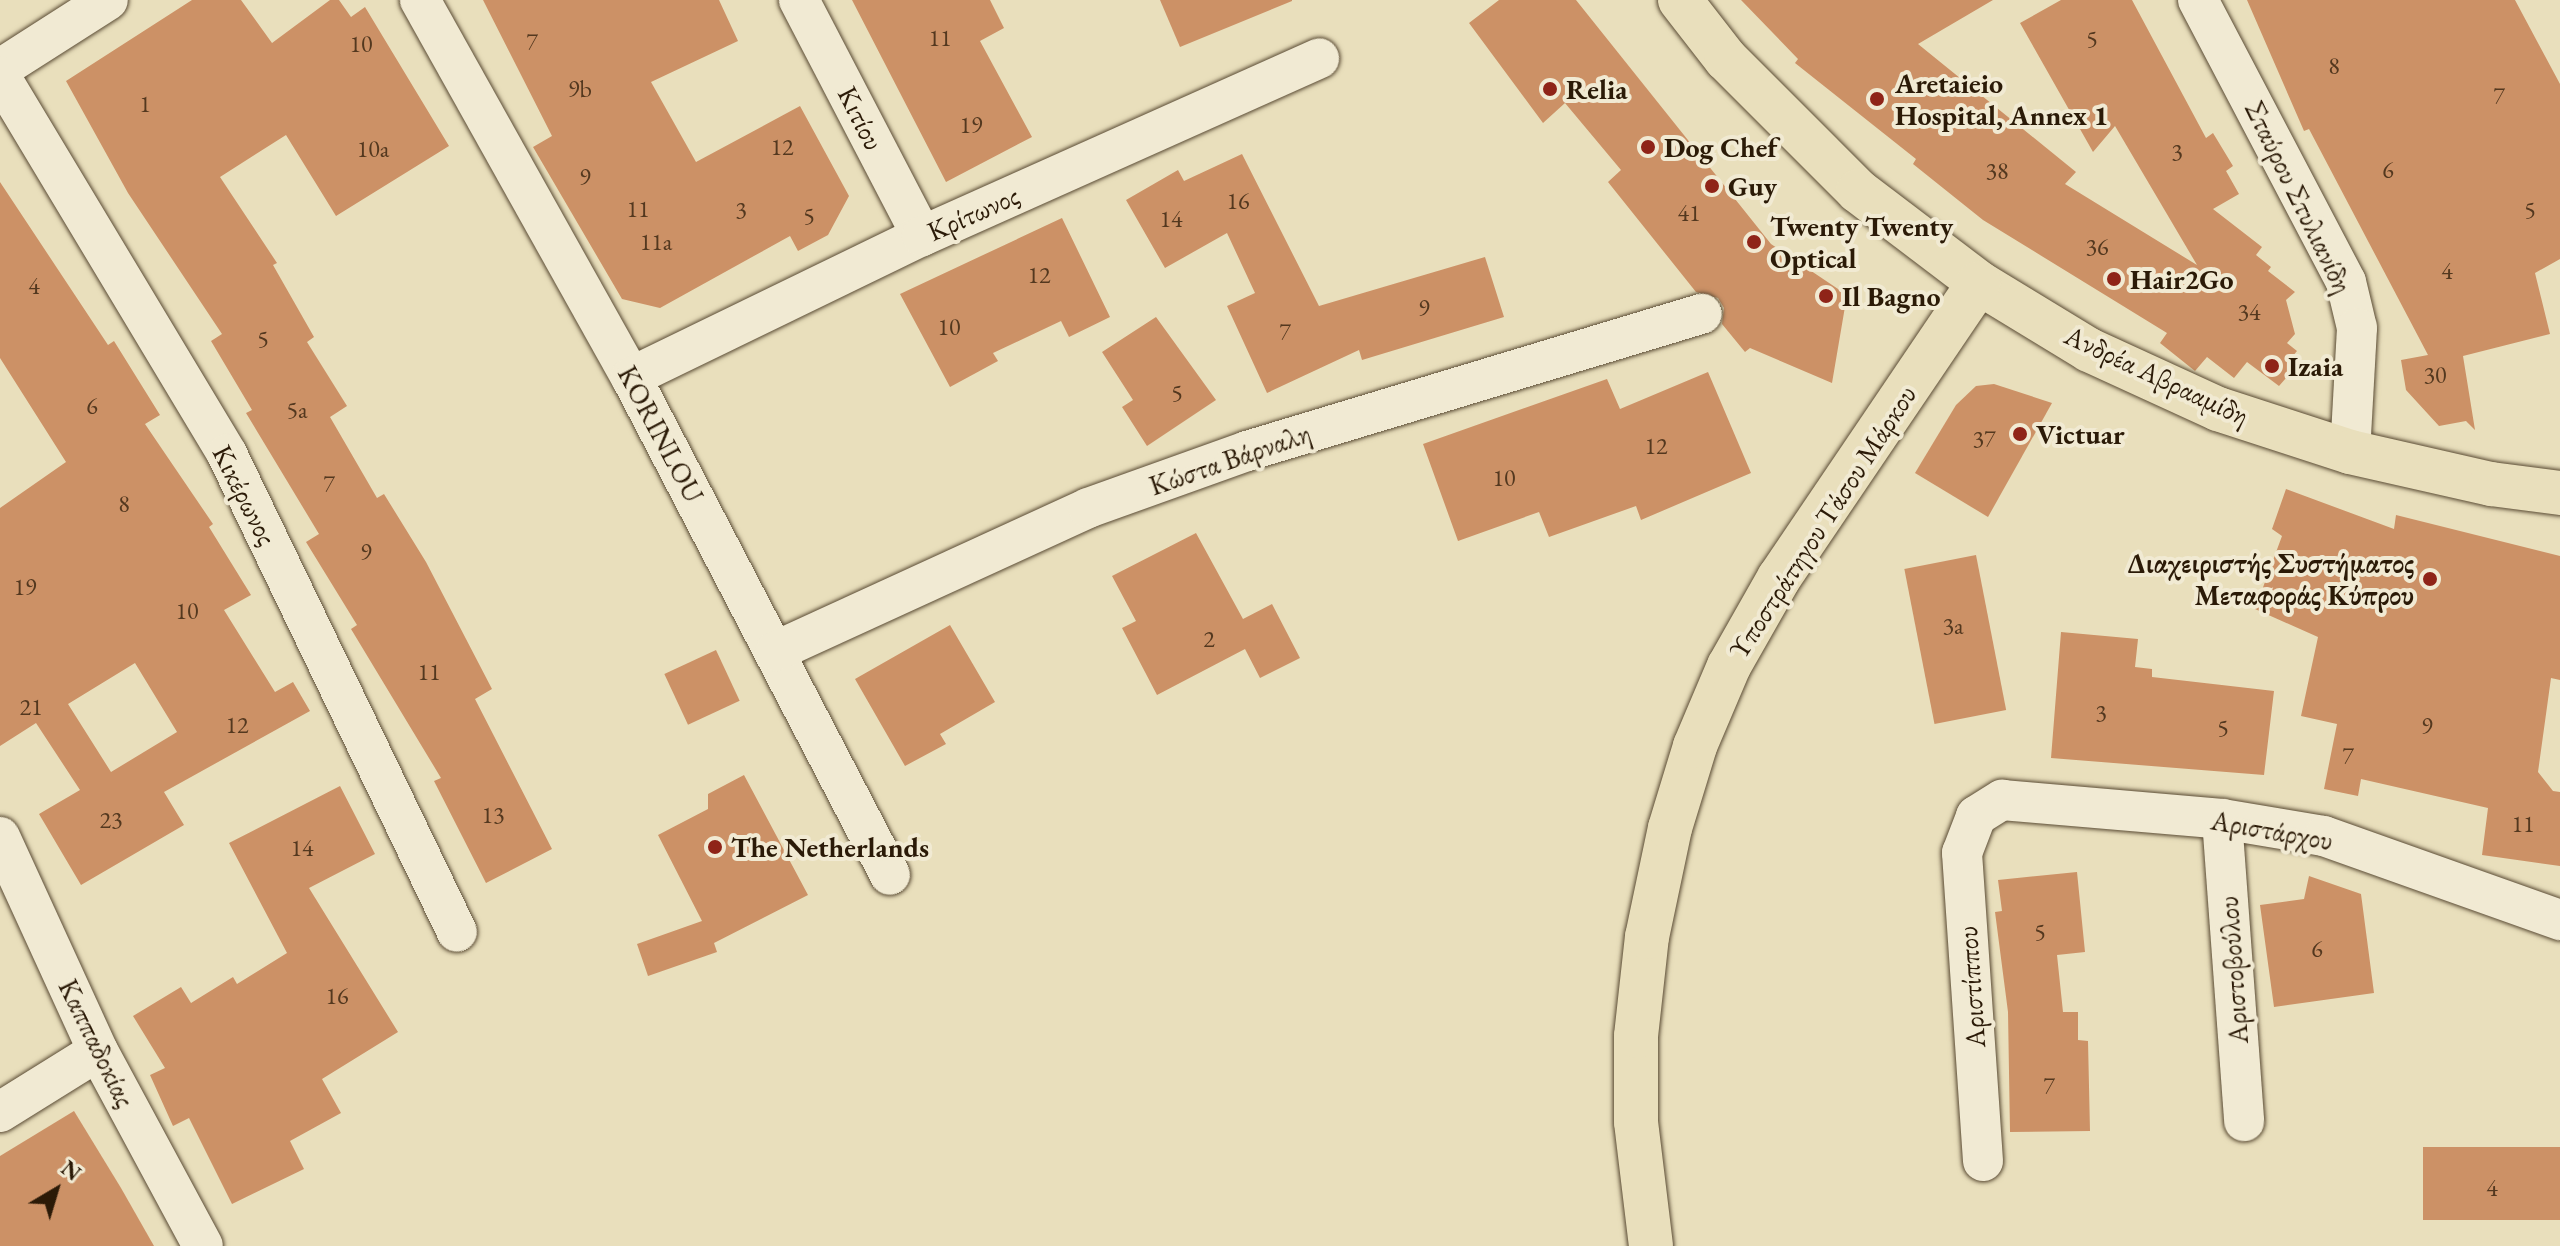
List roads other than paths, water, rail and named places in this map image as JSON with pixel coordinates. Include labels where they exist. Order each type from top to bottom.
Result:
[{"type":"main road","name":"Ανδρέα Αβρααμίδη","points":[[1680,0],[1726,59],[1858,191],[1979,283],[2103,357],[2218,409],[2350,452],[2491,484],[2560,493]]},
{"type":"main road","name":"Υποστράτηγου Τάσου Μάρκου","points":[[1651,1246],[1636,1122],[1636,1036],[1647,937],[1670,828],[1695,746],[1729,666],[1779,578],[1979,283]]},
{"type":"street","points":[[0,69],[108,0]]},
{"type":"street","name":"KORINLOU","points":[[420,0],[631,377],[890,875]]},
{"type":"street","name":"Κιτίου","points":[[799,0],[922,236]]},
{"type":"street","name":"Σταύρου Στυλιανίδη","points":[[2198,0],[2346,282],[2357,328],[2350,452]]},
{"type":"street","name":"Κρίτωνος","points":[[631,377],[922,236],[1319,58]]},
{"type":"street","name":"Κικέρωνος","points":[[0,76],[227,454],[457,932]]},
{"type":"street","name":"Κώστα Βάρναλη","points":[[776,651],[1088,508],[1247,451],[1702,314]]},
{"type":"street","name":"Αριστάρχου","points":[[1976,816],[2002,800],[2222,819],[2324,836],[2560,920]]},
{"type":"street","name":"Αριστίππου","points":[[1976,816],[1962,853],[1983,1161]]},
{"type":"street","name":"Αριστοβούλου","points":[[2222,819],[2244,1121]]},
{"type":"street","name":"Καππαδοκίας","points":[[0,837],[98,1051],[203,1246]]},
{"type":"street","points":[[0,1112],[98,1051]]},
{"type":"place","name":"Relia","points":[[1550,89]]},
{"type":"place","name":"Aretaieio Hospital, Annex 1","points":[[1877,99]]},
{"type":"place","name":"Dog Chef","points":[[1648,147]]},
{"type":"place","name":"Guy","points":[[1712,186]]},
{"type":"place","name":"Twenty Twenty Optical","points":[[1754,242]]},
{"type":"place","name":"Hair2Go","points":[[2114,279]]},
{"type":"place","name":"Il Bagno","points":[[1826,296]]},
{"type":"place","name":"Izaia","points":[[2272,366]]},
{"type":"place","name":"Victuar","points":[[2020,434]]},
{"type":"place","name":"Διαχειριστής Συστήματος Μεταφοράς Κύπρου","points":[[2430,579]]},
{"type":"place","name":"The Netherlands","points":[[715,847]]}]
